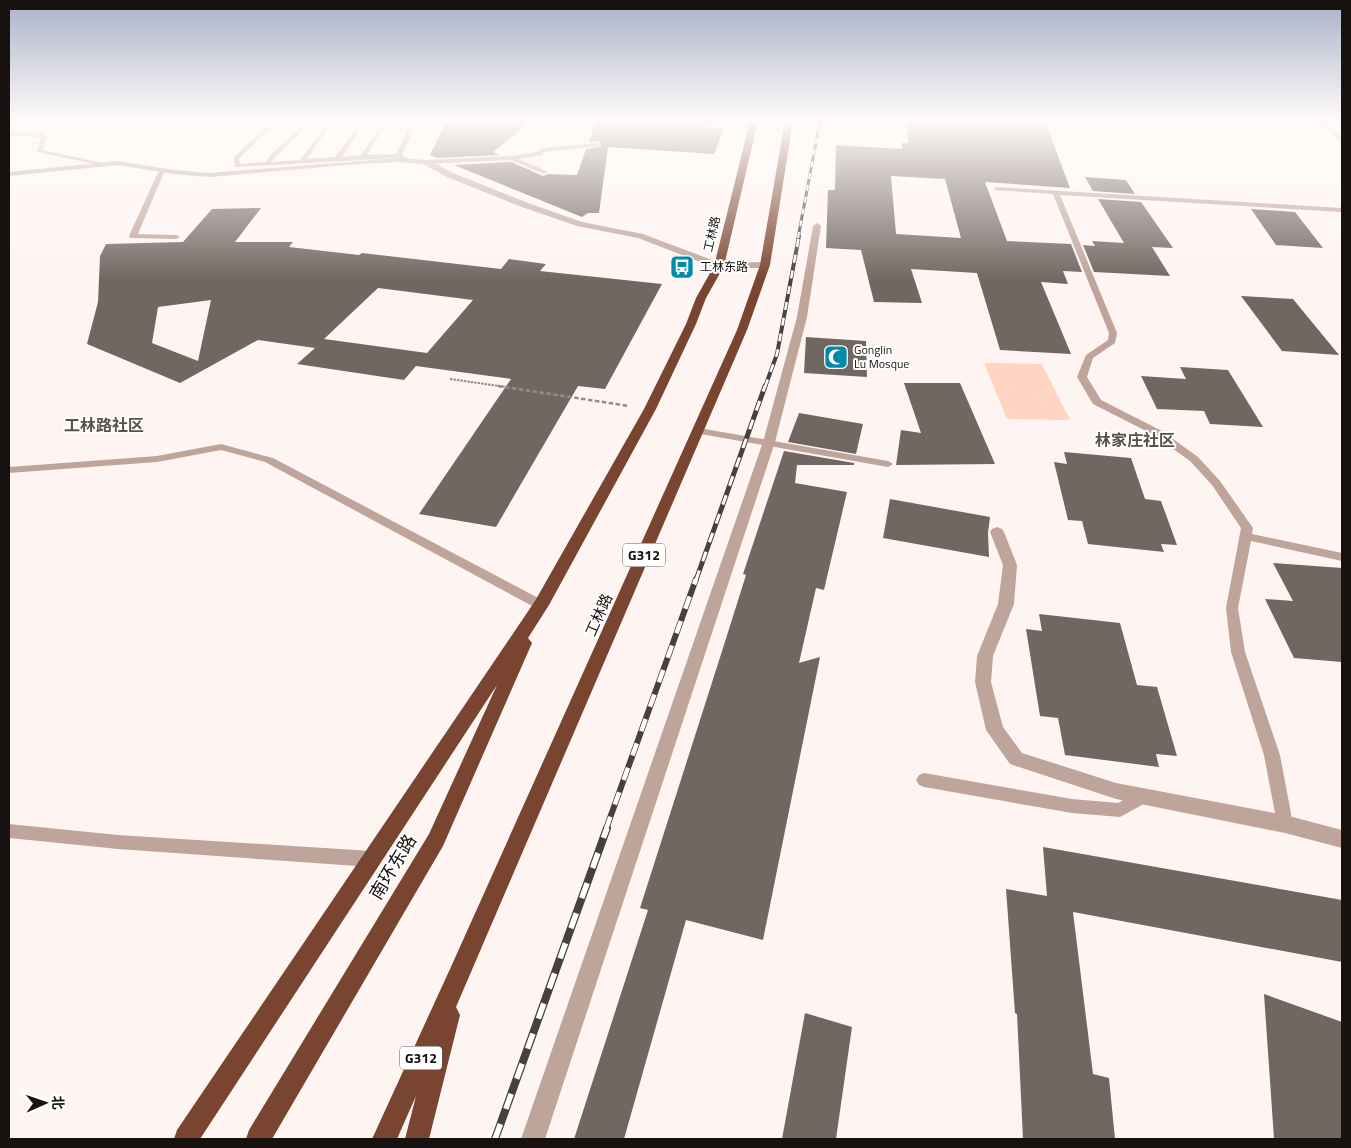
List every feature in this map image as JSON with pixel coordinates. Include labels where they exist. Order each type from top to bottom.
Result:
[{"type":"highway","name":"工林路","points":[[541,605],[650,409],[719,266],[741,175]]},
{"type":"highway","name":"工林路","points":[[458,977],[742,330],[750,302],[759,287],[765,265],[780,175]]},
{"type":"highway","points":[[186,1139],[541,605]]},
{"type":"highway","name":"南环东路","points":[[258,1139],[436,840],[541,605]]},
{"type":"highway","points":[[417,1139],[458,977]]},
{"type":"highway","name":"G312","points":[[384,1139],[458,977]]},
{"type":"street","name":"工林路","points":[[449,175],[525,205],[580,224],[640,236],[719,266],[765,265]]},
{"type":"street","points":[[533,1139],[769,442],[802,317],[817,226]]},
{"type":"street","points":[[997,532],[1010,565],[1006,604],[985,656],[983,682],[995,730],[1016,759],[1116,791],[1285,824],[1342,839]]},
{"type":"lane","points":[[160,175],[133,236],[176,237]]},
{"type":"lane","points":[[997,189],[1342,210]]},
{"type":"lane","points":[[1055,192],[1113,333],[1112,341],[1089,357],[1082,377],[1097,402],[1158,433],[1194,459],[1216,483],[1247,528],[1232,608],[1238,652],[1272,755],[1285,824]]},
{"type":"lane","points":[[699,431],[888,464]]},
{"type":"lane","points":[[9,470],[157,458],[222,447],[269,460],[541,605]]},
{"type":"lane","points":[[1246,536],[1342,557]]},
{"type":"lane","points":[[924,780],[1072,806],[1120,810],[1143,796]]},
{"type":"lane","points":[[9,831],[90,840],[371,859]]},
{"type":"path","points":[[450,379],[650,409]]},
{"type":"shaded area","points":[[984,363],[1042,364],[1070,420],[1007,419]]},
{"type":"building","points":[[478,175],[543,176],[604,175],[599,213],[588,213],[582,217]]},
{"type":"building","points":[[835,175],[1065,175],[1070,188],[985,182],[1007,241],[1071,244],[1082,272],[1063,271],[1068,284],[1041,282],[1071,354],[1000,350],[977,273],[911,269],[922,303],[874,302],[861,250],[826,248],[828,190],[835,190]],"holes":[[[891,176],[945,179],[961,238],[896,234]]]},
{"type":"building","points":[[1085,177],[1126,180],[1135,194],[1093,191]]},
{"type":"building","points":[[1098,199],[1141,202],[1173,248],[1152,247],[1170,276],[1094,272],[1083,245],[1095,246],[1092,241],[1124,243]]},
{"type":"building","points":[[261,208],[235,242],[293,242],[289,247],[359,255],[362,253],[501,269],[509,259],[546,264],[540,271],[662,284],[605,389],[578,386],[496,527],[419,514],[511,379],[416,366],[404,380],[297,364],[315,348],[258,340],[180,383],[87,344],[98,302],[100,256],[106,244],[183,242],[212,209]],"holes":[[[378,288],[473,300],[427,353],[324,339]],[[211,300],[198,361],[152,343],[158,307]]]},
{"type":"building","points":[[1251,209],[1295,212],[1323,248],[1276,245]]},
{"type":"building","points":[[1241,296],[1293,299],[1339,355],[1282,351]]},
{"type":"building","name":"Gonglin Lu Mosque","points":[[806,337],[866,341],[867,377],[804,373]]},
{"type":"building","points":[[1180,367],[1228,370],[1263,427],[1210,424],[1204,411],[1157,409],[1141,376],[1186,379]]},
{"type":"building","points":[[904,383],[960,383],[995,464],[896,465],[901,430],[921,433]]},
{"type":"building","points":[[799,413],[863,424],[856,454],[788,442]]},
{"type":"building","points":[[784,451],[854,463],[854,465],[797,465],[795,483],[847,492],[824,590],[816,588],[799,663],[820,657],[763,940],[686,920],[624,1139],[574,1139],[648,910],[640,908],[746,575],[743,574]]},
{"type":"building","points":[[1064,452],[1131,458],[1145,499],[1161,501],[1177,545],[1161,544],[1164,552],[1088,544],[1082,521],[1068,520],[1054,462],[1067,464]]},
{"type":"building","points":[[890,499],[990,517],[988,533],[989,557],[883,538]]},
{"type":"building","points":[[1273,563],[1342,568],[1342,662],[1294,658],[1265,599],[1293,601]]},
{"type":"building","points":[[1039,614],[1120,623],[1137,685],[1157,687],[1177,756],[1156,754],[1159,767],[1065,755],[1058,718],[1040,716],[1026,629],[1042,631]]},
{"type":"building","points":[[1043,847],[1342,900],[1342,962],[1073,912],[1093,1074],[1109,1078],[1115,1139],[1023,1139],[1017,1014],[1015,1013],[1006,889],[1047,896]]},
{"type":"building","points":[[1264,994],[1342,1022],[1342,1139],[1274,1139]]},
{"type":"building","points":[[805,1013],[852,1027],[836,1139],[782,1139]]},
{"type":"railway","points":[[798,238],[810,175]]},
{"type":"railway","points":[[765,387],[777,354],[799,236]]},
{"type":"railway","points":[[696,580],[765,386]]},
{"type":"railway","points":[[606,829],[696,579]]},
{"type":"railway","points":[[495,1139],[607,828]]},
{"type":"place","name":"工林东路","points":[[682,267]]},
{"type":"place","name":"Gonglin Lu Mosque","points":[[836,357]]},
{"type":"district","name":"工林路社区","points":[[104,425]]},
{"type":"district","name":"林家庄社区","points":[[1135,440]]}]
